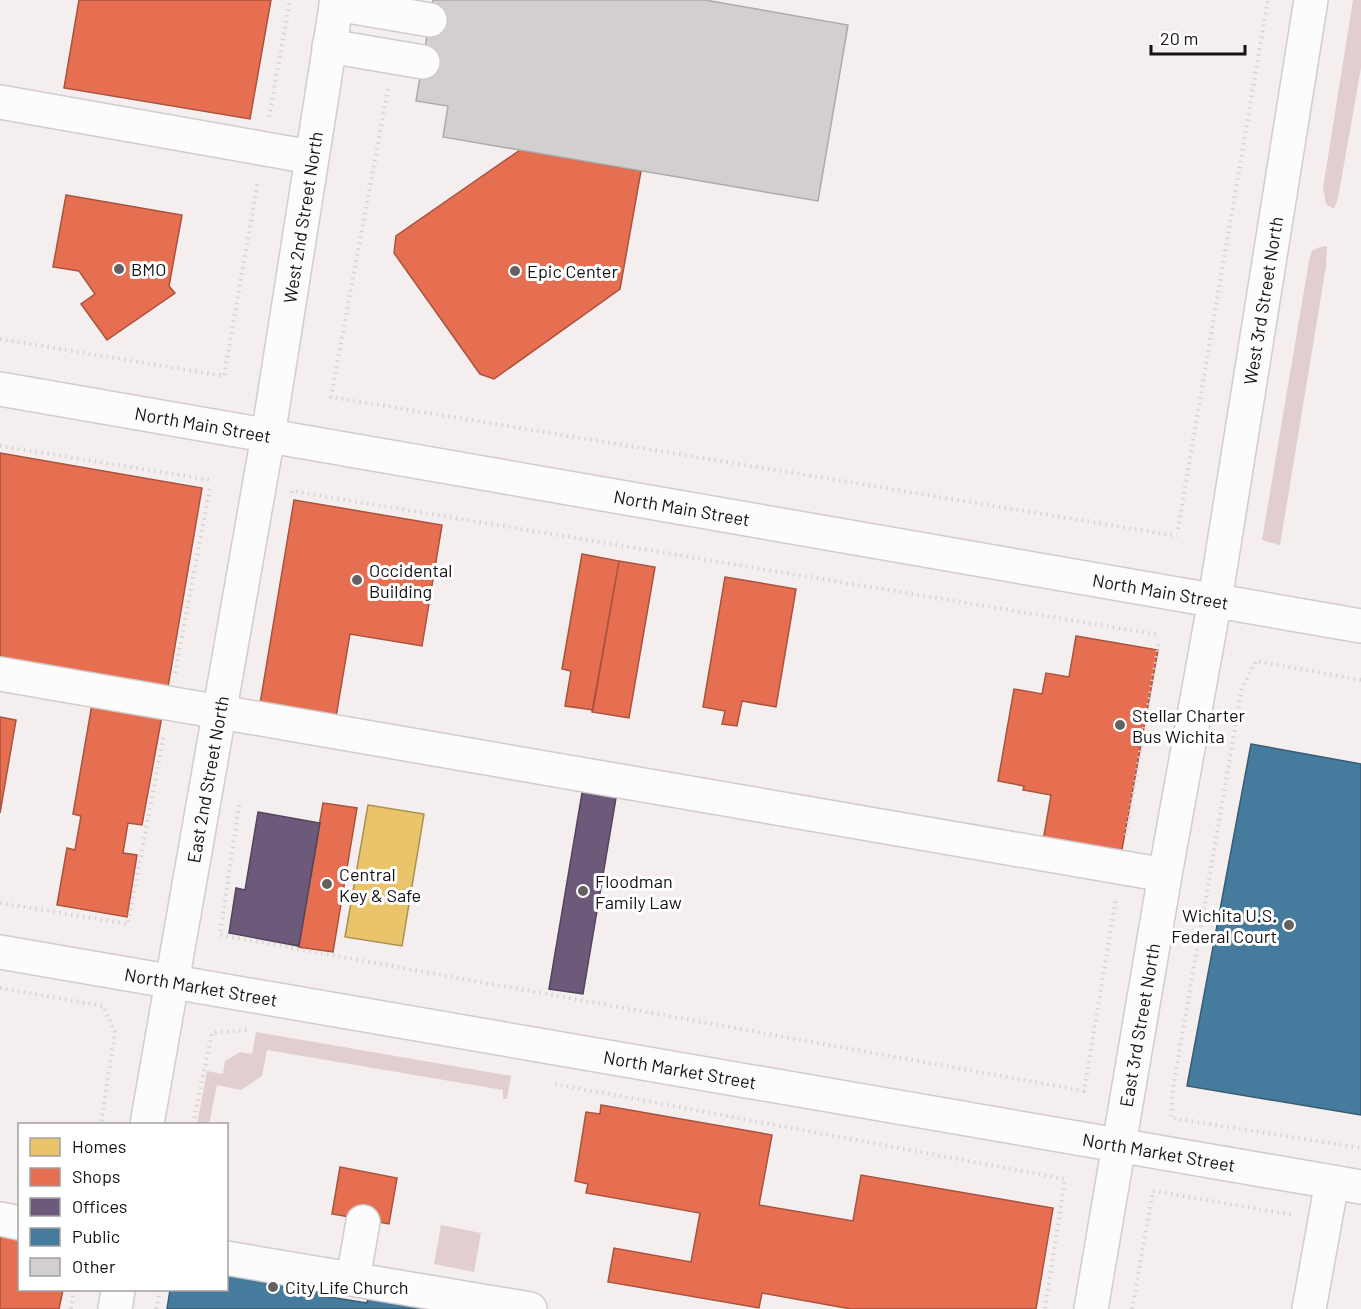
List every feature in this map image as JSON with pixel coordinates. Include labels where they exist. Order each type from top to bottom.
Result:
[{"type":"street","name":"West 3rd Street North","points":[[1215,600],[1311,0]]},
{"type":"street","points":[[336,2],[430,20]]},
{"type":"street","name":"West 2nd Street North","points":[[268,436],[336,2]]},
{"type":"street","points":[[329,46],[408,59]]},
{"type":"street","points":[[0,102],[311,157]]},
{"type":"street","name":"North Main Street","points":[[0,389],[1361,626]]},
{"type":"street","name":"East 2nd Street North","points":[[147,1123],[268,436]]},
{"type":"street","name":"East 3rd Street North","points":[[1091,1309],[1165,875],[1215,600]]},
{"type":"street","points":[[0,674],[1165,875]]},
{"type":"street","name":"North Market Street","points":[[0,952],[1346,1185]]},
{"type":"street","points":[[1309,1309],[1325,1220],[1346,1185]]},
{"type":"street","points":[[0,1219],[18,1223]]},
{"type":"street","points":[[353,1279],[363,1222]]},
{"type":"street","points":[[228,1258],[530,1309]]},
{"type":"street","points":[[115,1309],[118,1291]]},
{"type":"path","points":[[0,339],[224,376],[290,0]]},
{"type":"path","points":[[1178,529],[1268,0]]},
{"type":"path","points":[[408,59],[331,397],[1177,537]]},
{"type":"path","points":[[0,446],[211,480]]},
{"type":"path","points":[[0,903],[128,924],[210,488]]},
{"type":"path","points":[[1361,680],[1256,661],[1242,688],[1173,1088],[1171,1118],[1361,1148]]},
{"type":"path","points":[[0,988],[103,1006],[116,1032],[100,1123]]},
{"type":"path","points":[[193,1123],[212,1033],[251,1029]]},
{"type":"path","points":[[549,1083],[1065,1179],[1045,1309]]},
{"type":"path","points":[[1132,1309],[1153,1191],[1325,1220]]},
{"type":"path","points":[[71,1309],[74,1291]]},
{"type":"path","points":[[156,1309],[160,1291]]},
{"type":"shaded area","points":[[1353,0],[1361,0],[1361,68],[1338,198],[1334,209],[1326,204],[1323,188]]},
{"type":"shaded area","points":[[1327,246],[1326,266],[1280,545],[1262,540],[1309,261],[1312,251]]},
{"type":"shaded area","points":[[256,1032],[511,1076],[507,1099],[503,1099],[503,1090],[267,1050],[262,1076],[241,1090],[217,1085],[209,1123],[197,1123],[207,1071],[223,1074],[225,1061],[240,1052],[252,1054]]},
{"type":"shaded area","points":[[441,1225],[481,1233],[474,1272],[434,1264]]},
{"type":"building: Homes","points":[[368,805],[424,814],[402,946],[345,937]]},
{"type":"building: Shops","points":[[79,0],[271,0],[250,119],[64,88]]},
{"type":"building: Shops","name":"Epic Center","points":[[520,150],[641,171],[620,289],[494,379],[480,374],[394,253],[396,236]]},
{"type":"building: Shops","name":"BMO","points":[[66,195],[182,215],[169,286],[175,293],[107,340],[81,304],[95,294],[79,271],[53,267]]},
{"type":"building: Shops","points":[[0,453],[202,488],[168,687],[0,658]]},
{"type":"building: Shops","name":"Occidental Building","points":[[294,500],[442,525],[422,646],[350,634],[336,717],[260,704]]},
{"type":"building: Shops","points":[[582,554],[619,561],[593,710],[565,706],[571,671],[562,669]]},
{"type":"building: Shops","points":[[619,561],[655,567],[629,718],[592,712]]},
{"type":"building: Shops","points":[[725,577],[796,589],[776,707],[742,701],[737,726],[722,724],[725,711],[703,707]]},
{"type":"building: Shops","points":[[1076,636],[1158,650],[1121,855],[1043,841],[1051,795],[1023,790],[1024,786],[998,781],[1014,689],[1042,694],[1046,673],[1069,677]]},
{"type":"building: Shops","points":[[92,704],[162,716],[142,825],[128,823],[123,853],[137,855],[127,917],[57,905],[67,848],[75,850],[81,816],[73,814]]},
{"type":"building: Shops","points":[[0,717],[16,720],[0,813]]},
{"type":"building: Shops","name":"Central Key & Safe","points":[[323,803],[357,808],[333,952],[298,947]]},
{"type":"building: Shops","points":[[601,1105],[772,1135],[759,1205],[853,1221],[861,1175],[1053,1208],[1036,1309],[851,1309],[762,1293],[759,1308],[608,1282],[614,1248],[691,1262],[700,1213],[586,1193],[588,1184],[575,1181],[586,1112],[600,1114]]},
{"type":"building: Shops","points":[[340,1167],[397,1178],[389,1224],[332,1214]]},
{"type":"building: Shops","points":[[0,1231],[18,1235],[18,1291],[63,1291],[59,1309],[0,1309]]},
{"type":"building: Offices","name":"Floodman Family Law","points":[[583,787],[617,792],[583,994],[549,989]]},
{"type":"building: Offices","points":[[258,812],[320,823],[299,946],[229,933],[236,888],[245,890]]},
{"type":"building: Public","name":"Wichita U.S. Federal Court","points":[[1251,744],[1361,764],[1361,1115],[1187,1086]]},
{"type":"building: Public","name":"City Life Church","points":[[228,1268],[319,1284],[317,1295],[367,1303],[369,1293],[463,1309],[167,1309],[170,1291],[228,1291]]},
{"type":"building: Other","points":[[433,0],[705,0],[848,25],[818,201],[443,137],[448,106],[416,101]]},
{"type":"place","name":"BMO","points":[[119,269]]},
{"type":"place","name":"Epic Center","points":[[515,271]]},
{"type":"place","name":"Occidental Building","points":[[357,580]]},
{"type":"place","name":"Stellar Charter Bus Wichita","points":[[1120,725]]},
{"type":"place","name":"Central Key & Safe","points":[[327,884]]},
{"type":"place","name":"Floodman Family Law","points":[[583,891]]},
{"type":"place","name":"Wichita U.S. Federal Court","points":[[1289,925]]},
{"type":"place","name":"City Life Church","points":[[273,1287]]}]
